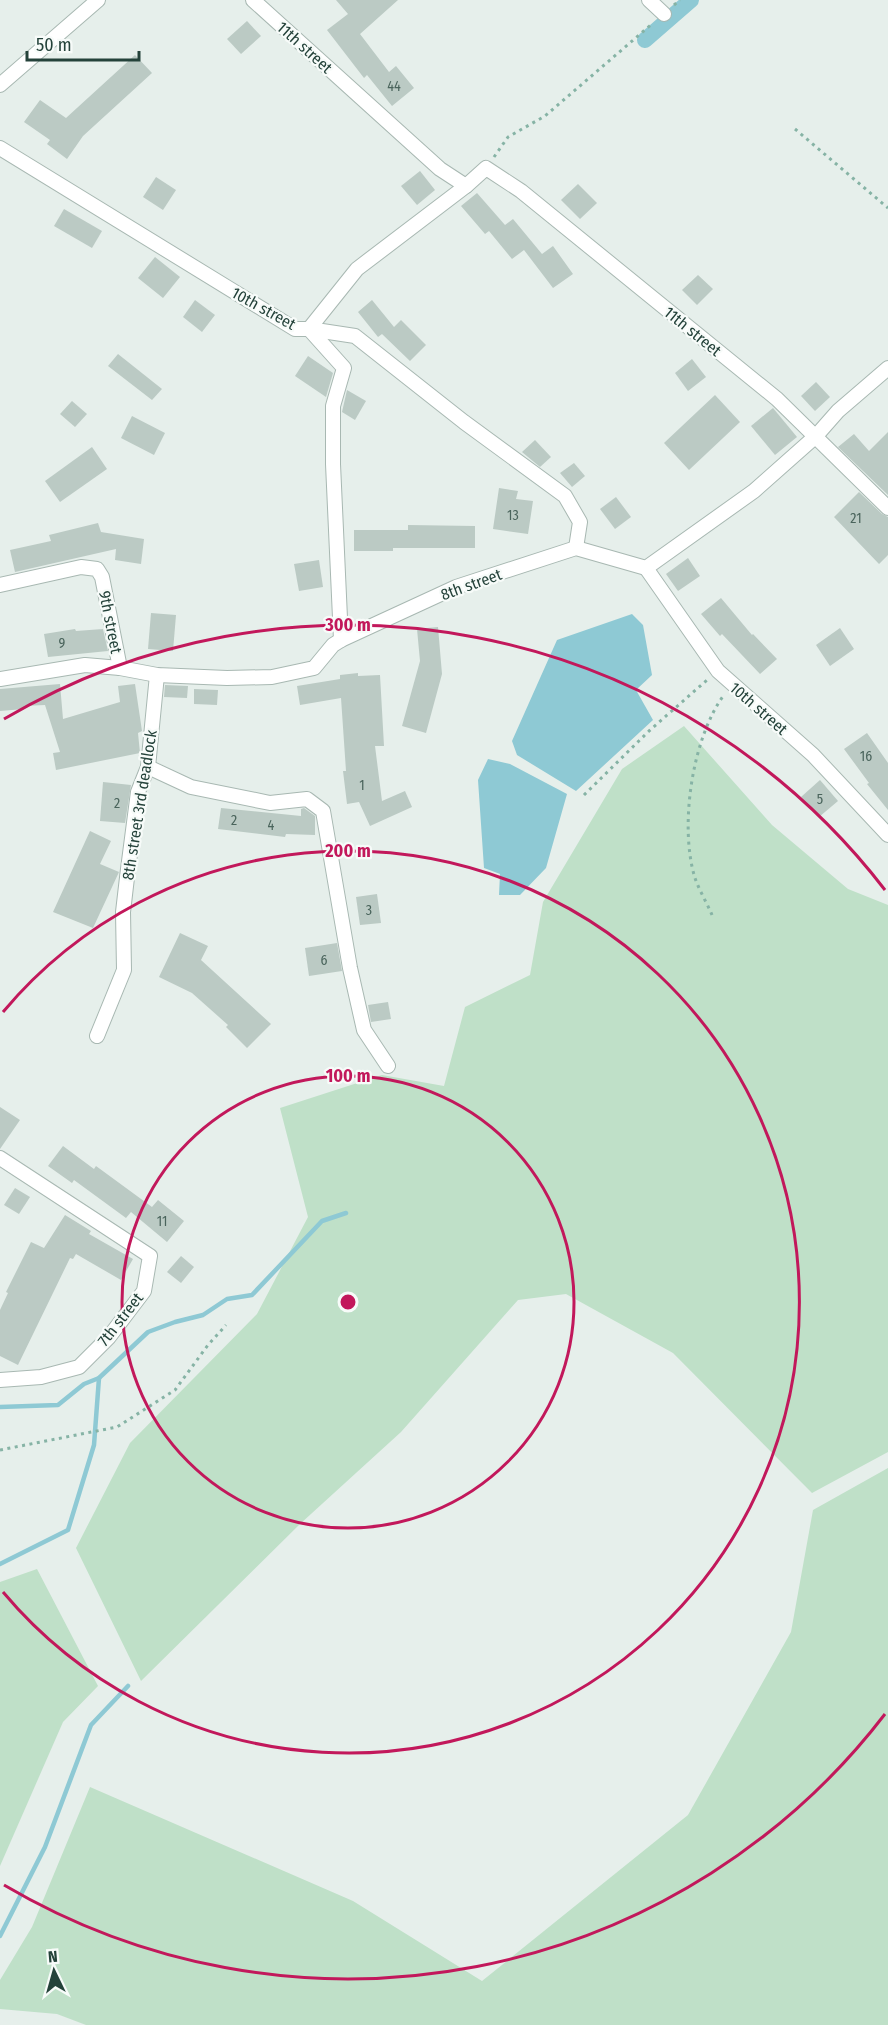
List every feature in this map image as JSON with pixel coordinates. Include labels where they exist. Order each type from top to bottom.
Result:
[{"type":"street","points":[[0,85],[98,0]]},
{"type":"street","name":"11th street","points":[[253,0],[440,169],[466,186]]},
{"type":"street","points":[[649,0],[664,14]]},
{"type":"street","name":"10th street","points":[[0,148],[295,329],[356,336],[473,428],[565,496],[580,522],[576,548]]},
{"type":"street","points":[[341,640],[333,474],[333,406],[344,368],[309,329],[357,269],[466,186],[486,168]]},
{"type":"street","name":"11th street","points":[[486,168],[521,191],[768,392],[888,507]]},
{"type":"street","points":[[576,548],[646,568],[754,491],[816,436],[838,411],[888,368]]},
{"type":"street","name":"8th street","points":[[0,679],[86,665],[157,675],[226,678],[272,677],[314,668],[333,645],[341,640],[456,587],[576,548]]},
{"type":"street","name":"9th street","points":[[0,585],[81,567],[97,569],[102,577],[120,668]]},
{"type":"street","name":"10th street","points":[[646,568],[718,671],[813,755],[888,834]]},
{"type":"street","name":"8th street 3rd deadlock","points":[[97,1036],[124,970],[123,912],[138,792],[148,767],[157,675]]},
{"type":"street","points":[[148,767],[191,787],[270,803],[307,799],[323,811],[364,1030],[388,1066]]},
{"type":"street","name":"7th street","points":[[0,1158],[150,1256],[144,1291],[109,1337],[79,1367],[42,1377],[0,1380]]},
{"type":"path","points":[[486,168],[508,137],[545,116],[680,0]]},
{"type":"path","points":[[795,129],[888,208]]},
{"type":"path","points":[[584,795],[650,731],[718,671]]},
{"type":"path","points":[[712,915],[695,878],[688,840],[689,801],[702,737],[717,704],[732,684]]},
{"type":"path","points":[[0,1450],[117,1427],[175,1390],[208,1345],[226,1325]]},
{"type":"green space","points":[[684,726],[772,825],[848,889],[888,905],[888,1452],[812,1493],[673,1353],[566,1294],[518,1300],[401,1432],[300,1524],[141,1681],[76,1548],[130,1443],[257,1314],[308,1217],[280,1108],[382,1075],[444,1086],[465,1007],[530,975],[543,902],[622,769]]},
{"type":"green space","points":[[888,1468],[888,2025],[86,2025],[57,2014],[0,2009],[0,1980],[32,1927],[90,1787],[353,1901],[482,1981],[688,1815],[791,1632],[813,1510]]},
{"type":"green space","points":[[37,1569],[98,1686],[63,1722],[0,1866],[0,1582]]},
{"type":"water","points":[[632,614],[643,625],[652,675],[636,690],[653,720],[576,791],[517,755],[512,741],[557,640]]},
{"type":"water","points":[[488,759],[510,764],[567,794],[546,868],[520,895],[499,895],[500,874],[484,868],[478,780]]},
{"type":"building","points":[[336,0],[398,0],[360,34],[389,72],[396,66],[414,88],[392,106],[367,75],[364,78],[327,30],[348,14]]},
{"type":"building","points":[[247,21],[261,36],[241,54],[227,39]]},
{"type":"building","points":[[135,55],[152,73],[83,136],[67,159],[47,144],[50,140],[24,122],[40,100],[66,118]]},
{"type":"building","points":[[420,171],[435,190],[417,205],[401,186]]},
{"type":"building","points":[[156,177],[176,190],[163,210],[143,197]]},
{"type":"building","points":[[578,184],[597,203],[580,219],[561,200]]},
{"type":"building","points":[[477,193],[505,225],[513,219],[542,254],[553,246],[573,274],[553,288],[524,250],[512,259],[489,231],[485,234],[461,206]]},
{"type":"building","points":[[64,209],[102,231],[92,248],[54,226]]},
{"type":"building","points":[[155,257],[180,277],[163,298],[138,278]]},
{"type":"building","points":[[698,275],[713,289],[697,305],[682,290]]},
{"type":"building","points":[[195,300],[215,315],[202,332],[183,317]]},
{"type":"building","points":[[372,300],[394,327],[401,320],[426,345],[410,361],[382,334],[378,337],[358,312]]},
{"type":"building","points":[[118,354],[162,389],[152,400],[108,366]]},
{"type":"building","points":[[308,356],[333,373],[326,397],[295,376]]},
{"type":"building","points":[[692,359],[706,377],[688,391],[675,373]]},
{"type":"building","points":[[816,382],[830,397],[815,411],[801,396]]},
{"type":"building","points":[[347,390],[366,401],[355,420],[342,412]]},
{"type":"building","points":[[715,395],[740,422],[689,470],[664,443]]},
{"type":"building","points":[[72,401],[87,414],[75,427],[60,414]]},
{"type":"building","points":[[773,408],[797,437],[775,455],[751,426]]},
{"type":"building","points":[[132,416],[165,433],[154,455],[121,438]]},
{"type":"building","points":[[888,432],[888,495],[838,447],[854,434],[869,451]]},
{"type":"building","points":[[535,440],[551,457],[540,467],[522,452]]},
{"type":"building","points":[[92,447],[107,469],[60,502],[45,481]]},
{"type":"building","points":[[574,463],[585,476],[572,487],[560,473]]},
{"type":"building","points":[[499,488],[518,491],[516,499],[533,501],[528,534],[493,529]]},
{"type":"building","points":[[859,492],[888,517],[888,555],[879,564],[834,517]]},
{"type":"building","points":[[616,497],[631,517],[615,529],[600,509]]},
{"type":"building","points":[[98,523],[101,532],[144,539],[141,564],[115,560],[116,549],[15,572],[10,550],[51,541],[49,535]]},
{"type":"building","points":[[408,525],[475,526],[475,548],[393,548],[393,551],[354,551],[354,530],[408,530]]},
{"type":"building","points":[[688,558],[700,576],[678,591],[666,574]]},
{"type":"building","points":[[319,560],[323,587],[299,591],[294,564]]},
{"type":"building","points":[[721,598],[752,635],[777,659],[760,674],[722,634],[720,636],[701,614]]},
{"type":"building","points":[[151,613],[176,615],[173,651],[148,649]]},
{"type":"building","points":[[438,627],[442,674],[426,733],[402,726],[420,661],[417,629]]},
{"type":"building","points":[[840,628],[854,649],[830,666],[816,645]]},
{"type":"building","points":[[75,629],[76,631],[103,629],[108,651],[48,657],[44,634]]},
{"type":"building","points":[[358,673],[358,676],[380,675],[384,746],[375,746],[382,801],[405,791],[412,807],[370,826],[359,802],[347,804],[343,771],[346,771],[341,698],[300,705],[297,686],[340,679],[340,675]]},
{"type":"building","points":[[60,684],[63,719],[120,702],[118,686],[135,684],[142,731],[138,733],[140,753],[56,770],[53,753],[60,752],[45,705],[0,711],[0,689]]},
{"type":"building","points":[[165,685],[188,686],[187,698],[164,697]]},
{"type":"building","points":[[194,689],[218,690],[217,705],[194,704]]},
{"type":"building","points":[[867,733],[888,763],[888,810],[867,784],[869,783],[844,749]]},
{"type":"building","points":[[820,780],[838,801],[819,817],[801,797]]},
{"type":"building","points":[[103,782],[131,785],[125,823],[100,821]]},
{"type":"building","points":[[221,808],[301,816],[301,809],[304,808],[315,816],[315,835],[286,834],[285,837],[218,829]]},
{"type":"building","points":[[90,831],[111,841],[100,864],[119,872],[93,928],[53,912]]},
{"type":"building","points":[[377,894],[381,923],[360,925],[356,897]]},
{"type":"building","points":[[180,933],[208,946],[201,960],[271,1024],[247,1048],[226,1027],[228,1025],[192,993],[159,977]]},
{"type":"building","points":[[337,943],[342,971],[309,976],[305,948]]},
{"type":"building","points":[[388,1002],[391,1019],[371,1022],[368,1005]]},
{"type":"building","points":[[0,1107],[20,1120],[0,1149]]},
{"type":"building","points":[[63,1146],[94,1169],[96,1166],[152,1207],[158,1200],[184,1221],[167,1242],[131,1212],[126,1218],[74,1180],[72,1183],[48,1166]]},
{"type":"building","points":[[15,1188],[30,1197],[19,1214],[4,1205]]},
{"type":"building","points":[[65,1215],[91,1231],[89,1234],[133,1259],[121,1280],[76,1254],[73,1259],[70,1258],[18,1365],[0,1356],[0,1310],[8,1293],[6,1292],[31,1242],[44,1248]]},
{"type":"building","points":[[181,1256],[194,1267],[181,1283],[167,1272]]},
{"type":"waterway","points":[[645,40],[691,0]]},
{"type":"waterway","points":[[0,1407],[58,1405],[84,1384],[99,1378],[148,1332],[203,1315],[227,1299],[252,1295],[322,1221],[346,1213]]},
{"type":"waterway","points":[[0,1564],[68,1530],[94,1445],[99,1378]]},
{"type":"waterway","points":[[0,1936],[45,1847],[91,1725],[128,1686]]}]
